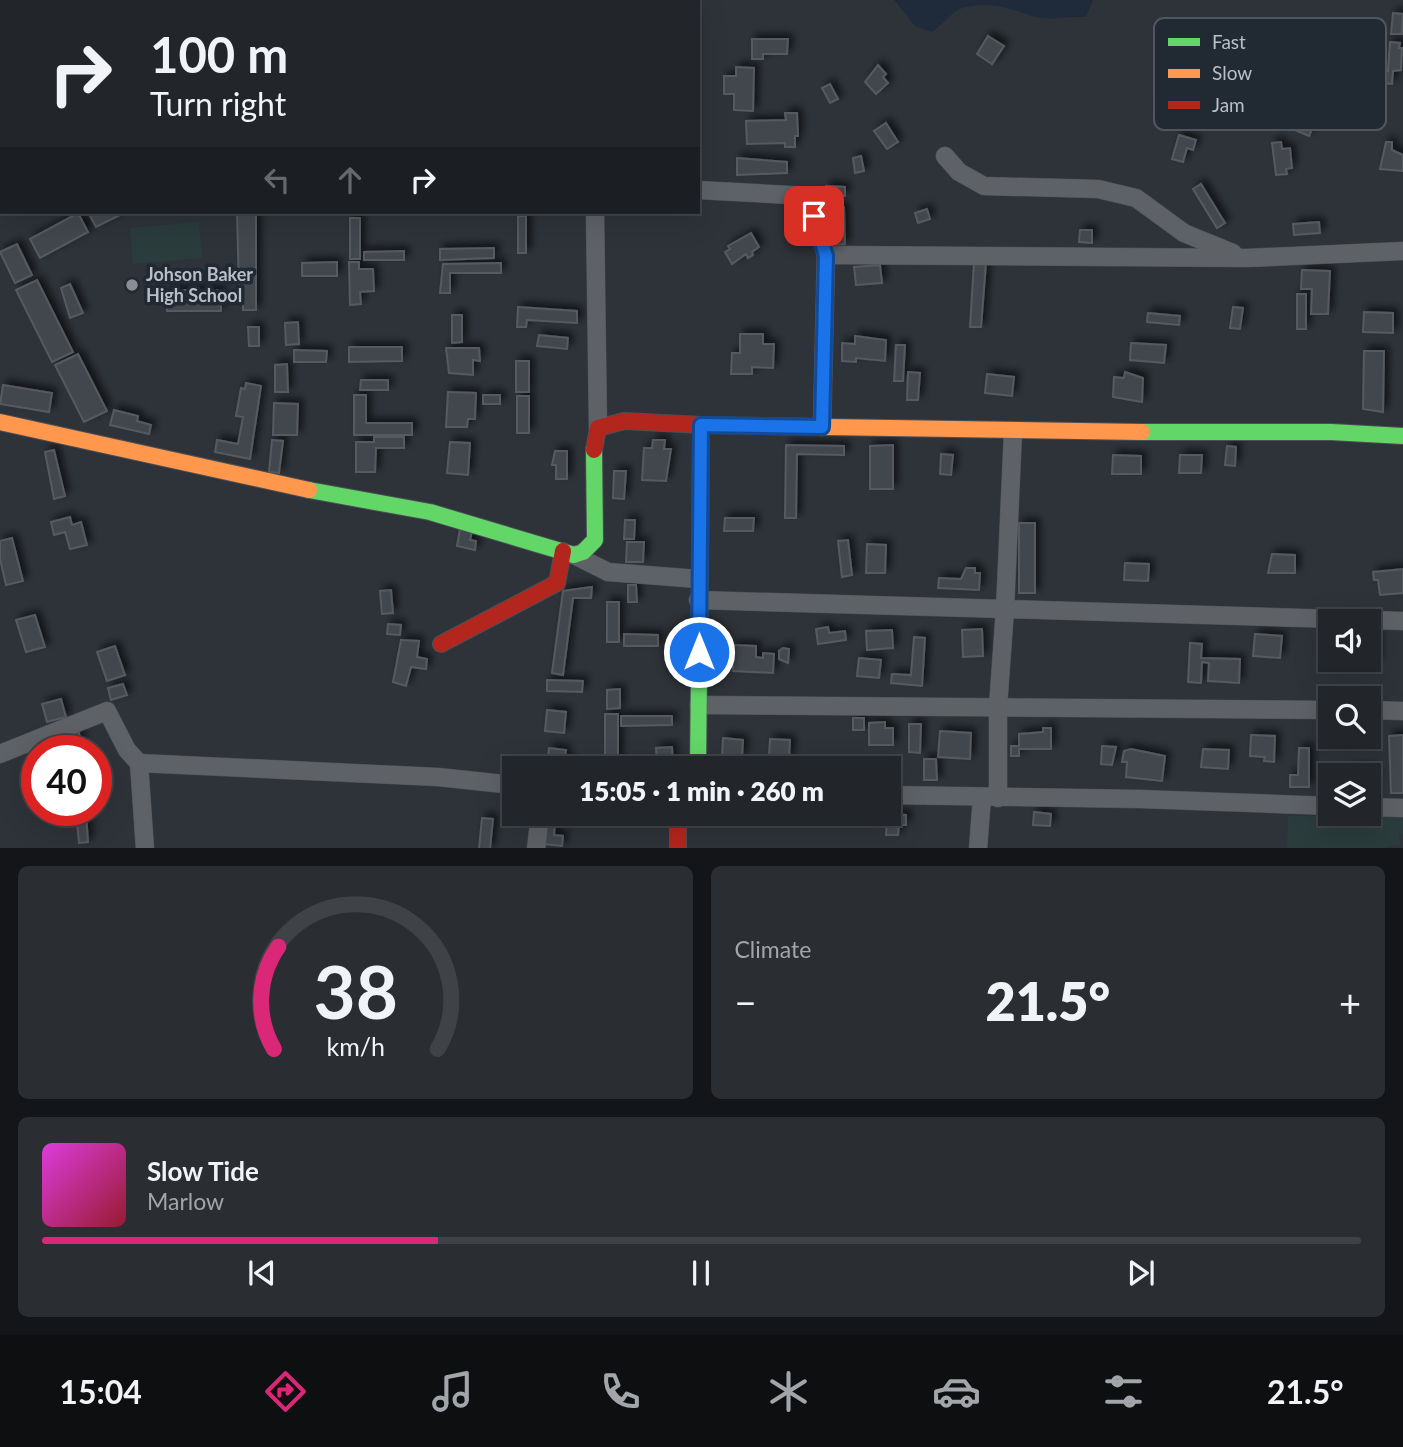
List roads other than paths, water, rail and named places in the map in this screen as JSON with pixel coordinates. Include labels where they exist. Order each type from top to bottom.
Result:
[{"type":"street","points":[[945,156],[959,172],[984,186],[1098,189],[1136,198],[1202,243],[1247,258]]},
{"type":"street","points":[[700,190],[808,196],[826,256],[822,427]]},
{"type":"street","points":[[568,553],[583,552],[595,540],[594,442],[598,428],[596,214]]},
{"type":"street","points":[[826,256],[1247,258],[1403,251]]},
{"type":"street","points":[[598,428],[624,421],[701,425],[997,429],[1013,432],[1331,432],[1403,436]]},
{"type":"street","points":[[0,422],[260,481],[430,512],[568,553],[608,572],[698,579]]},
{"type":"street","points":[[698,756],[701,425]]},
{"type":"street","points":[[978,848],[990,797],[998,707],[1013,432]]},
{"type":"street","points":[[441,644],[557,583],[568,553]]},
{"type":"street","points":[[698,600],[1403,621]]},
{"type":"street","points":[[699,705],[1318,710]]},
{"type":"street","points":[[1381,710],[1403,711]]},
{"type":"street","points":[[0,754],[107,711],[127,750],[139,763],[145,848]]},
{"type":"street","points":[[139,763],[438,777],[502,784]]},
{"type":"street","points":[[901,795],[1140,799],[1318,806]]},
{"type":"street","points":[[1381,807],[1403,808]]},
{"type":"street","points":[[536,848],[539,826]]},
{"type":"street","points":[[678,826],[678,848]]},
{"type":"water","points":[[894,0],[1093,0],[1086,17],[1042,18],[1000,6],[962,8],[932,32],[915,26]]},
{"type":"place","name":"Johson Baker High School","points":[[132,285]]}]
